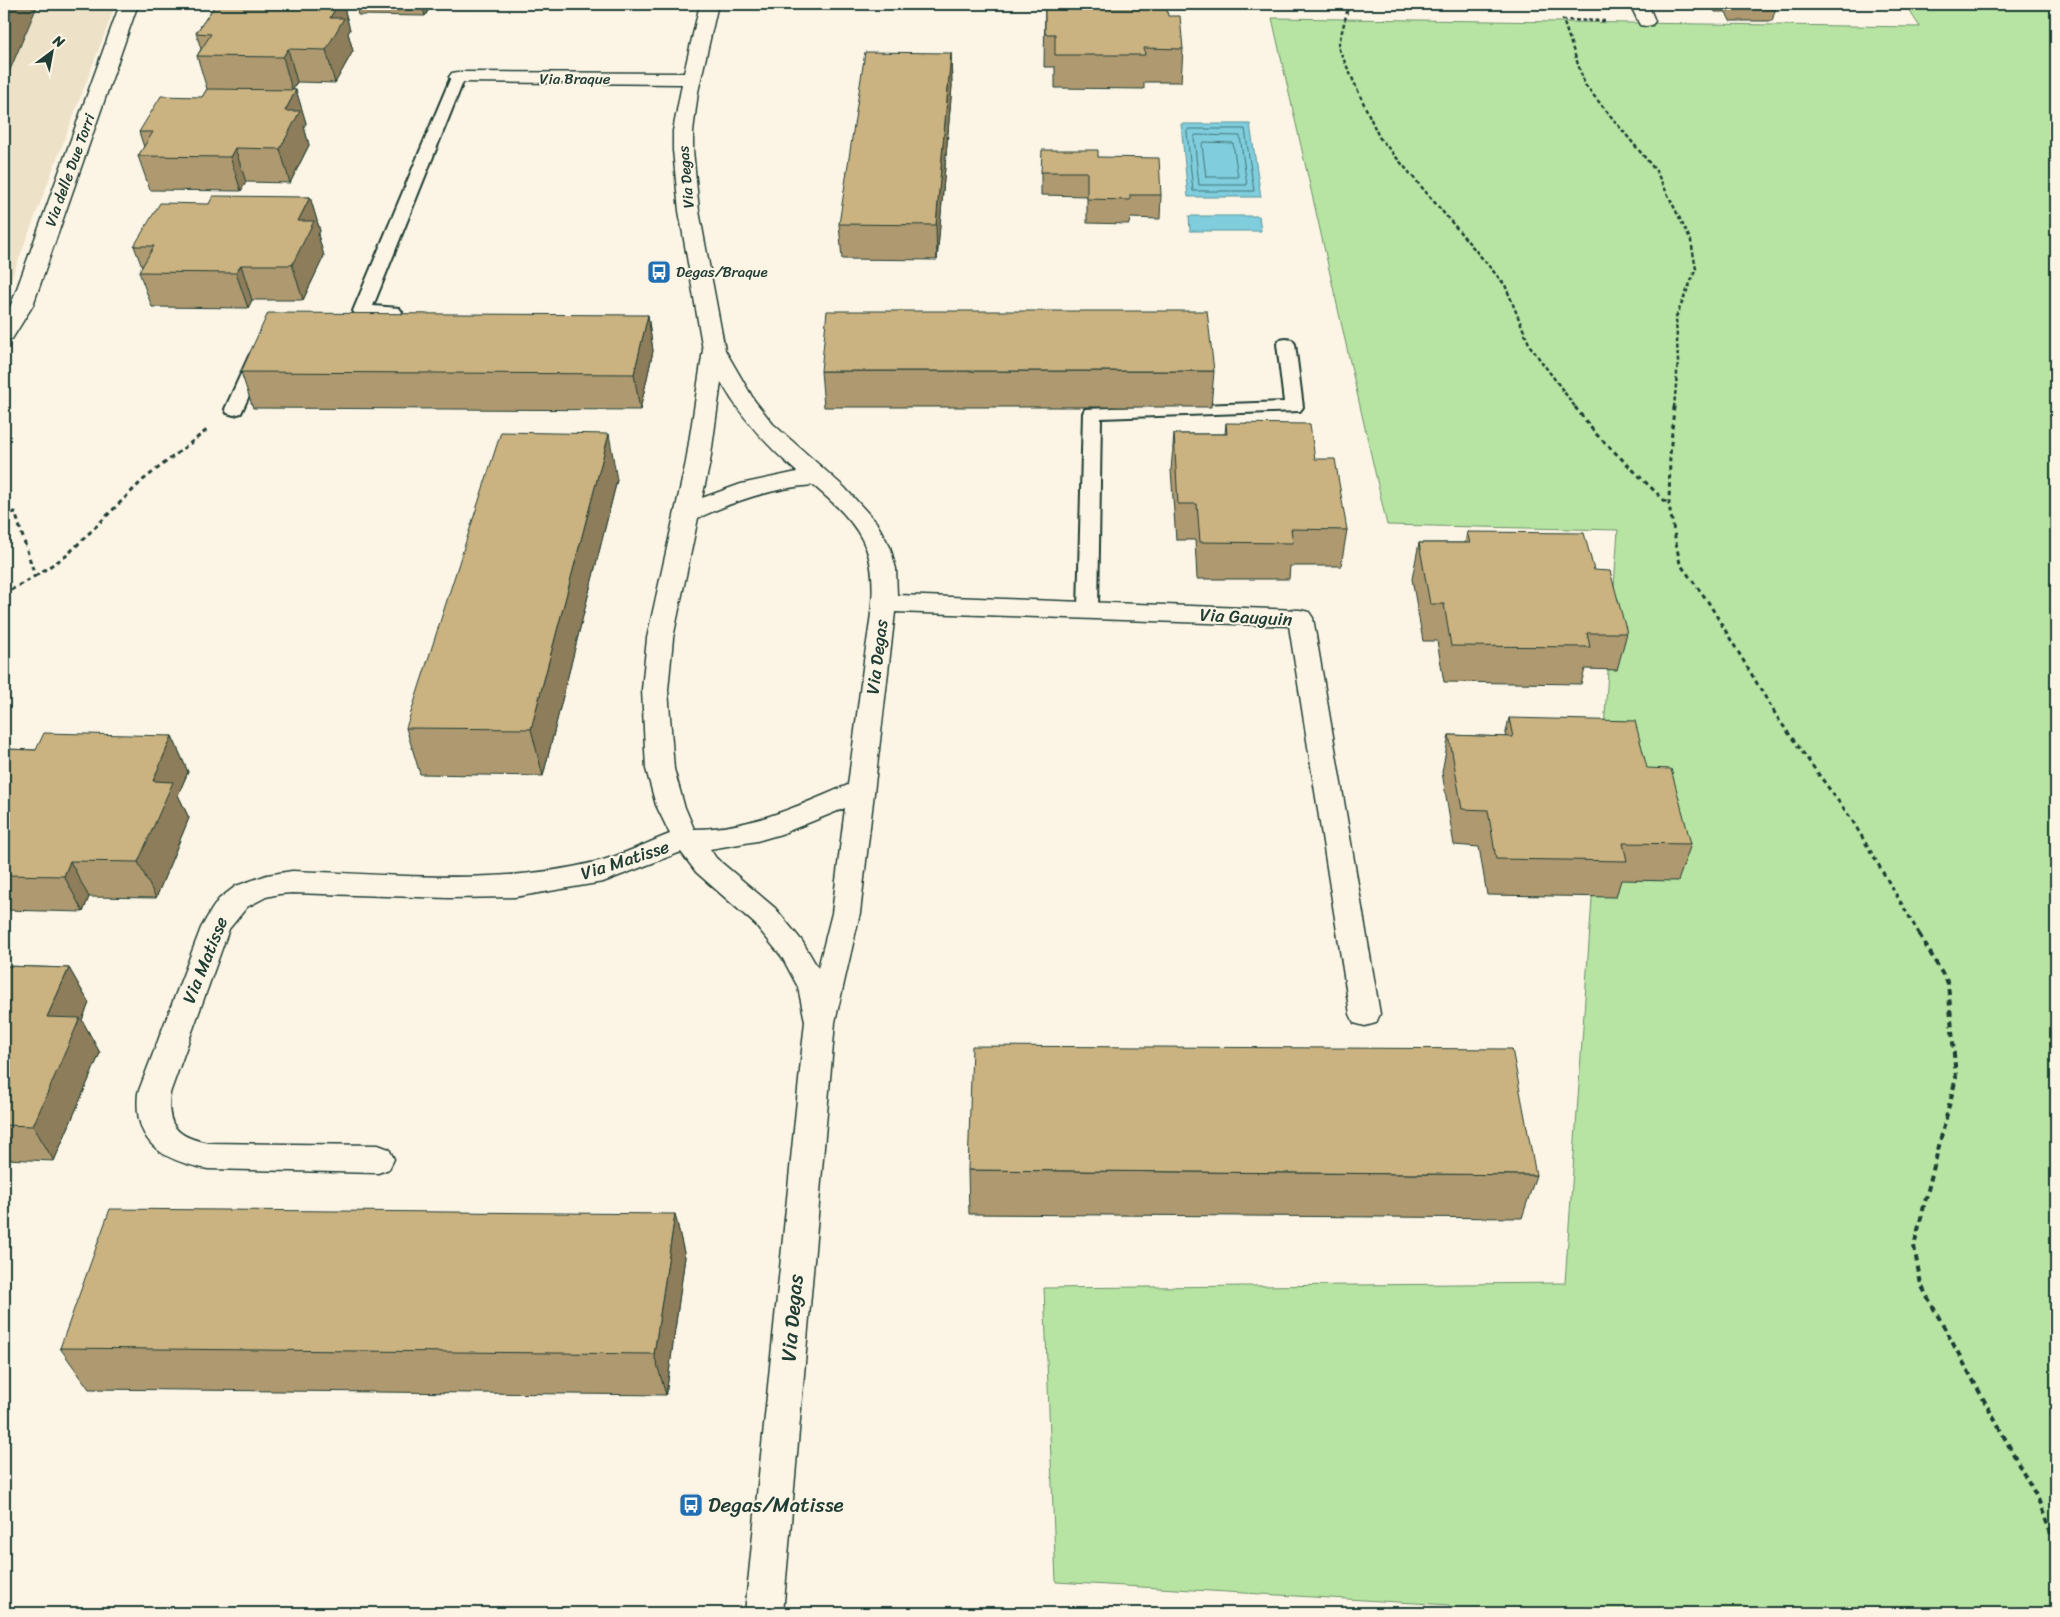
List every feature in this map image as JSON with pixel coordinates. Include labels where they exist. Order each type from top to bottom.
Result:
[{"type":"street","name":"Via delle Due Torri","points":[[4,334],[22,305],[129,4]]},
{"type":"street","name":"Via Degas","points":[[709,4],[692,79],[683,131],[684,170],[692,233],[714,350],[704,428],[660,638],[656,690],[657,731],[663,784],[678,824],[686,839],[706,865],[765,916],[788,943],[805,969],[813,986],[820,1022]]},
{"type":"street","points":[[1639,4],[1646,21]]},
{"type":"street","name":"Via Braque","points":[[458,77],[692,79]]},
{"type":"street","name":"Via Degas","points":[[714,350],[739,394],[764,428],[852,510],[869,531],[884,567],[884,603],[846,913],[820,1022],[764,1613]]},
{"type":"street","points":[[686,514],[756,486],[778,481],[816,477]]},
{"type":"street","name":"Via Gauguin","points":[[884,603],[1300,618],[1365,1014]]},
{"type":"street","points":[[686,839],[709,839],[757,831],[782,824],[862,790]]},
{"type":"street","name":"Via Matisse","points":[[378,1158],[208,1156],[192,1154],[174,1148],[162,1136],[154,1122],[152,1104],[154,1093],[216,928],[222,915],[232,904],[244,894],[258,888],[272,884],[292,882],[449,887],[515,886],[544,882],[603,871],[686,839]]},
{"type":"lane","points":[[354,333],[383,332],[393,312],[362,311],[458,77]]},
{"type":"lane","points":[[234,409],[264,343]]},
{"type":"lane","points":[[1088,610],[1092,413],[1294,407],[1286,344]]},
{"type":"path","points":[[1348,4],[1338,46],[1379,137],[1505,285],[1530,346],[1596,433],[1669,505]]},
{"type":"path","points":[[1646,21],[1563,20],[1585,85],[1656,171],[1691,240],[1696,269],[1676,317],[1678,362],[1670,456],[1669,505],[1680,564],[1707,600],[1779,720],[1852,820],[1948,983],[1956,1078],[1914,1246],[1921,1285],[2038,1499],[2056,1547]]},
{"type":"path","points":[[4,594],[66,556],[143,480],[234,409]]},
{"type":"path","points":[[4,515],[16,512],[35,576]]},
{"type":"shaded area","points":[[4,4],[116,4],[4,298]]},
{"type":"green space","points":[[1905,4],[2056,4],[2056,1613],[1450,1613],[1449,1605],[1056,1582],[1044,1288],[1565,1283],[1618,530],[1387,525],[1272,18],[1920,27]]},
{"type":"water","points":[[1181,124],[1250,124],[1261,197],[1188,197]]},
{"type":"water","points":[[1189,216],[1259,216],[1261,231],[1190,231]]},
{"type":"building","points":[[216,4],[338,4],[330,18],[344,18],[326,50],[288,49],[283,57],[197,56],[211,34],[196,33]]},
{"type":"building","points":[[1045,4],[1166,4],[1168,16],[1180,16],[1183,49],[1144,48],[1145,55],[1055,55],[1055,34],[1045,34]]},
{"type":"building","points":[[865,52],[951,53],[936,225],[839,224]]},
{"type":"building","points":[[207,89],[296,90],[285,111],[300,111],[280,149],[235,148],[230,157],[138,156],[153,132],[139,132],[161,96],[202,97]]},
{"type":"building","points":[[1042,150],[1098,150],[1098,157],[1159,158],[1161,195],[1130,195],[1130,200],[1087,199],[1087,172],[1041,172]]},
{"type":"building","points":[[213,196],[310,197],[298,221],[314,221],[292,265],[241,265],[236,273],[139,272],[154,246],[134,246],[160,203],[209,204]]},
{"type":"building","points":[[827,311],[1207,311],[1214,371],[821,371]]},
{"type":"building","points":[[268,313],[648,315],[634,374],[241,372]]},
{"type":"building","points":[[1226,423],[1310,424],[1315,459],[1335,459],[1347,530],[1291,529],[1293,543],[1200,542],[1197,504],[1178,504],[1174,434],[1227,434]]},
{"type":"building","points":[[501,432],[609,434],[531,729],[406,728]]},
{"type":"building","points":[[1467,532],[1584,533],[1594,570],[1610,571],[1627,633],[1587,633],[1590,647],[1451,646],[1444,604],[1430,604],[1419,543],[1470,543]]},
{"type":"building","points":[[1509,718],[1635,721],[1647,768],[1671,769],[1691,844],[1623,843],[1627,861],[1496,859],[1488,810],[1462,809],[1449,735],[1513,737]]},
{"type":"building","points":[[44,733],[172,736],[153,781],[173,782],[138,862],[70,861],[64,876],[4,875],[4,749],[36,750]]},
{"type":"building","points":[[4,966],[69,968],[47,1017],[80,1018],[33,1126],[4,1125]]},
{"type":"building","points":[[972,1046],[1512,1049],[1536,1175],[968,1170]]},
{"type":"building","points":[[110,1209],[675,1214],[654,1354],[60,1348]]},
{"type":"place","name":"Degas/Braque","points":[[659,272]]},
{"type":"place","name":"Degas/Matisse","points":[[691,1505]]}]
